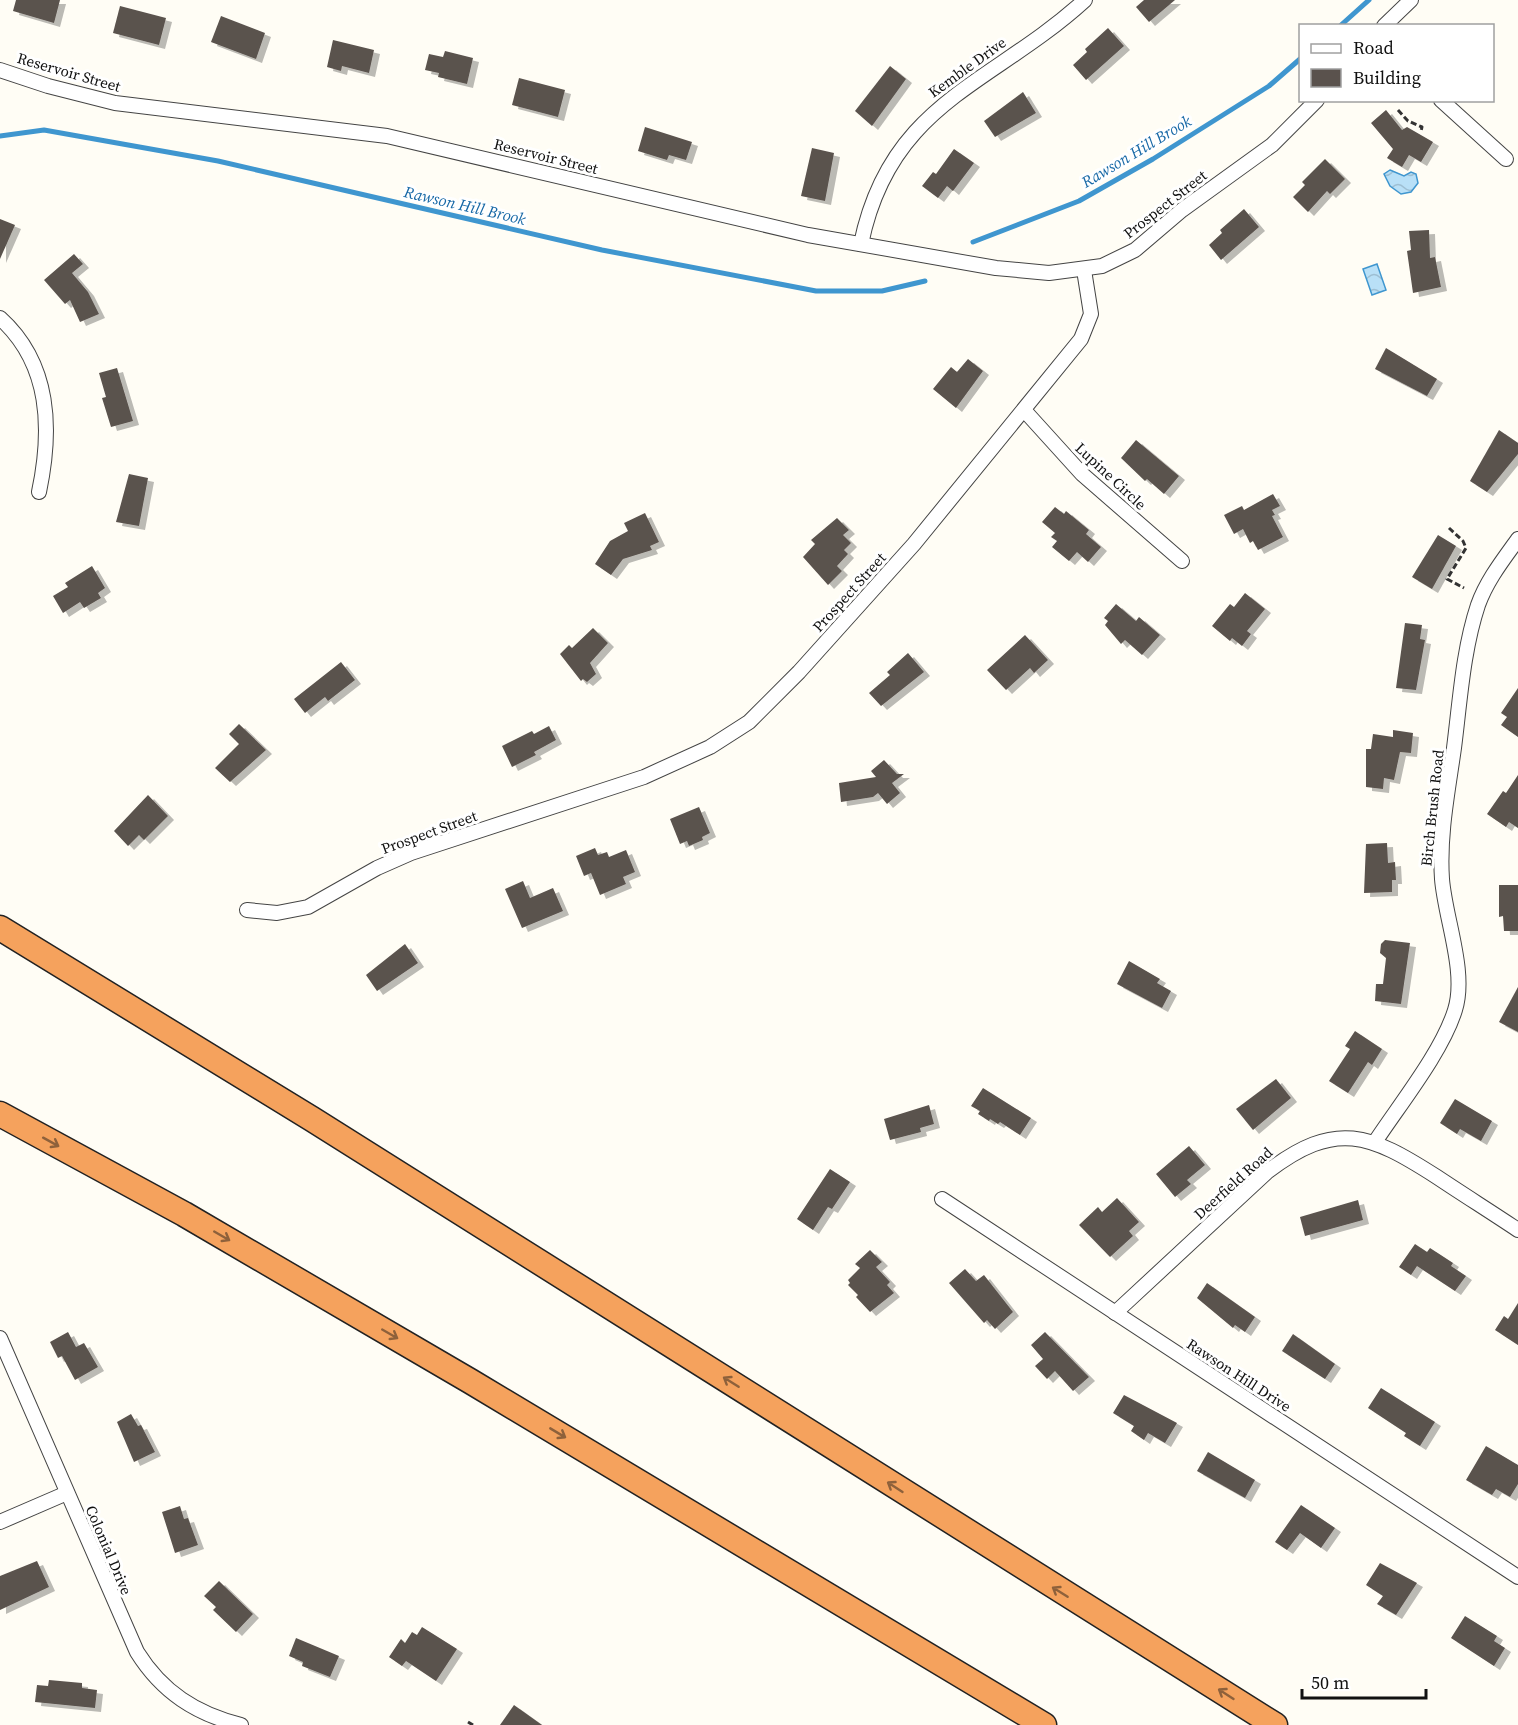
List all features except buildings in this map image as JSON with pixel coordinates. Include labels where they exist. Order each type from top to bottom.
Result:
[{"type":"highway","points":[[0,928],[312,1119],[1275,1725]]},
{"type":"highway","points":[[0,1114],[184,1214],[470,1381],[1044,1725]]},
{"type":"street","name":"Kemble Drive","points":[[861,244],[874,194],[895,159],[928,117],[969,83],[1060,22],[1085,0]]},
{"type":"street","points":[[1386,24],[1411,0]]},
{"type":"street","name":"Reservoir Street","points":[[0,70],[69,92],[136,107],[387,136],[677,205],[861,244],[1030,272],[1084,270]]},
{"type":"street","name":"Prospect Street","points":[[247,910],[277,913],[308,907],[377,868],[411,853],[644,777],[703,751],[729,735],[766,706],[857,609],[1024,410],[1087,330],[1091,314],[1084,270],[1119,258],[1149,239],[1182,210],[1272,145],[1315,102]]},
{"type":"street","points":[[1444,102],[1506,159]]},
{"type":"street","points":[[0,318],[21,341],[37,371],[42,388],[48,443],[39,492]]},
{"type":"street","name":"Lupine Circle","points":[[1024,410],[1082,474],[1182,561]]},
{"type":"street","name":"Birch Brush Road","points":[[1375,1142],[1442,1038],[1455,1009],[1458,993],[1455,958],[1444,902],[1441,861],[1459,711],[1470,636],[1479,603],[1492,575],[1518,538]]},
{"type":"street","name":"Deerfield Road","points":[[1115,1313],[1267,1172],[1288,1156],[1320,1142],[1353,1138],[1375,1142],[1408,1159],[1518,1230]]},
{"type":"street","name":"Rawson Hill Drive","points":[[942,1199],[1518,1577]]},
{"type":"street","name":"Colonial Drive","points":[[0,1338],[128,1635],[148,1670],[177,1698],[195,1709],[242,1725]]},
{"type":"street","points":[[0,1522],[67,1493]]},
{"type":"path","points":[[1398,110],[1408,121],[1422,127],[1421,131]]},
{"type":"path","points":[[1449,528],[1463,541],[1466,548],[1446,579],[1464,588]]},
{"type":"path","points":[[468,1722],[473,1725]]},
{"type":"water","points":[[1390,170],[1404,176],[1411,172],[1416,174],[1418,183],[1411,192],[1401,194],[1390,186],[1384,174]]},
{"type":"water","points":[[1377,264],[1386,290],[1372,295],[1363,269]]},
{"type":"waterway","name":"Rawson Hill Brook","points":[[1342,24],[1369,0]]},
{"type":"waterway","name":"Rawson Hill Brook","points":[[973,242],[1079,201],[1153,159],[1269,86],[1299,60]]},
{"type":"waterway","name":"Rawson Hill Brook","points":[[0,136],[44,130],[218,161],[602,250],[816,291],[882,291],[925,281]]}]
